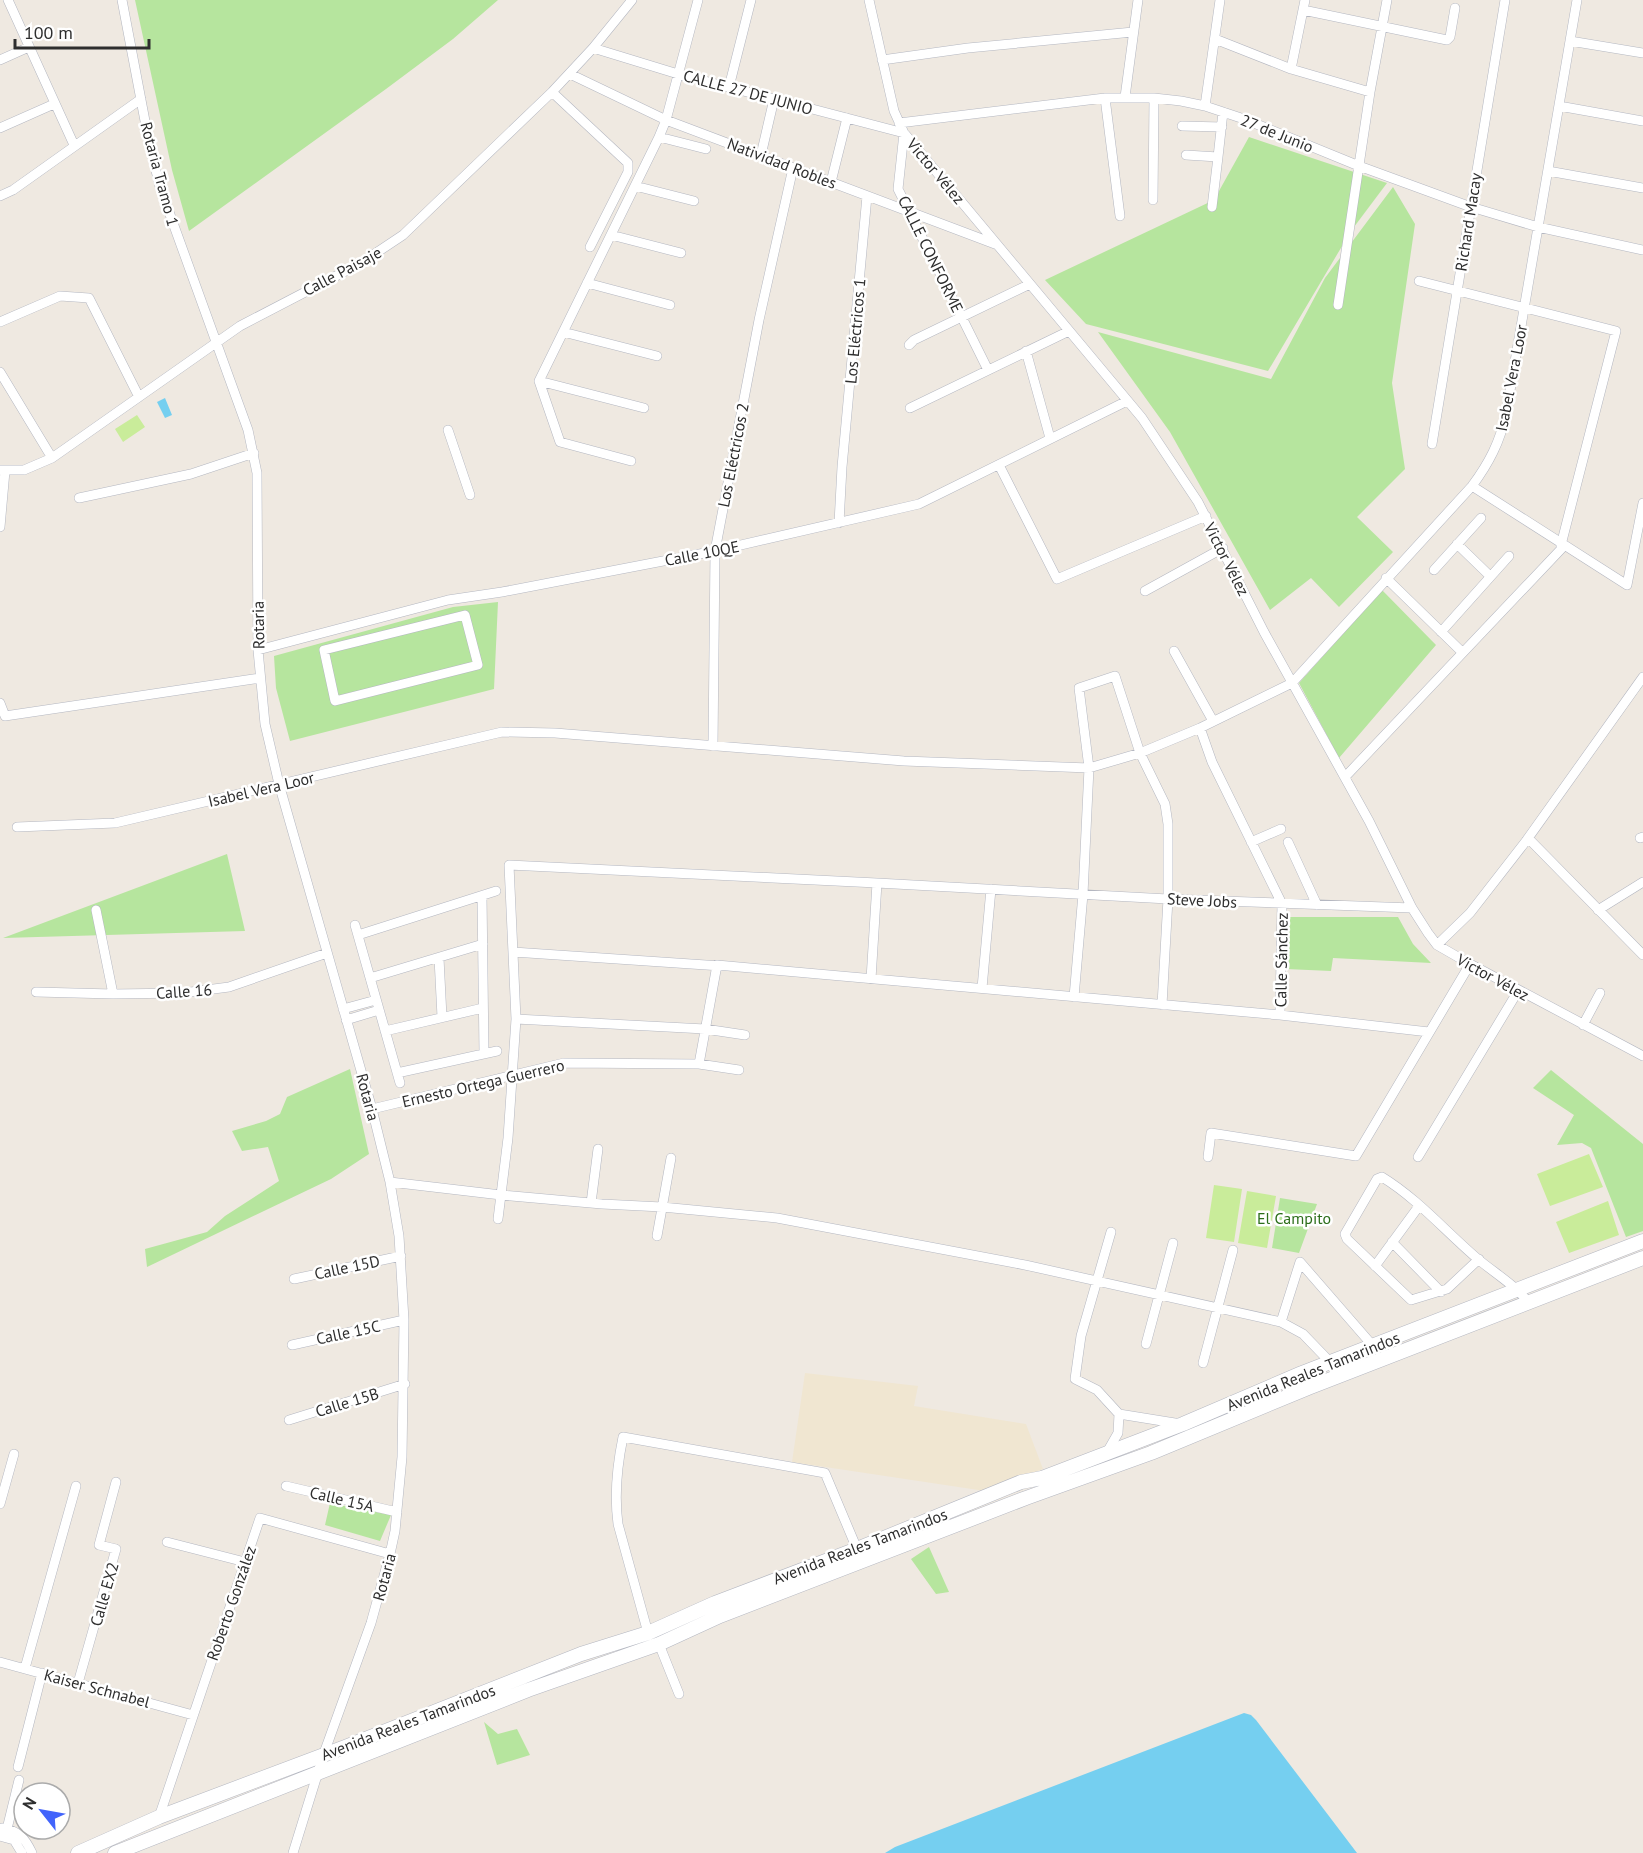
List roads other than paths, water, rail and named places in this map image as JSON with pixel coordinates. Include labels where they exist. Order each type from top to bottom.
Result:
[{"type":"main road","name":"Avenida Reales Tamarindos","points":[[78,1853],[159,1817],[323,1756],[564,1660],[648,1633],[715,1603],[1021,1482],[1042,1478],[1145,1439],[1302,1373],[1643,1241]]},
{"type":"main road","name":"Avenida Reales Tamarindos","points":[[115,1853],[569,1675],[658,1644],[720,1616],[1026,1497],[1151,1453],[1308,1388],[1643,1258]]},
{"type":"main road","points":[[884,1536],[890,1550]]},
{"type":"main road","points":[[564,1660],[569,1675]]},
{"type":"street","points":[[8,0],[74,145]]},
{"type":"street","name":"Rotaria Tramo 1","points":[[122,0],[152,153],[168,212],[216,342]]},
{"type":"street","name":"Calle Paisaje","points":[[3,470],[24,470],[52,458],[216,342],[262,313],[361,263],[403,235],[570,74],[632,0]]},
{"type":"street","points":[[631,461],[560,442],[539,381],[659,137],[666,120],[698,0]]},
{"type":"street","points":[[729,87],[751,0]]},
{"type":"street","name":"Victor Vélez","points":[[870,0],[882,60],[899,123],[904,133],[1158,440],[1206,516],[1264,632],[1345,777],[1412,908],[1428,933],[1437,945],[1470,964],[1643,1056]]},
{"type":"street","points":[[1125,97],[1138,0]]},
{"type":"street","points":[[1205,106],[1220,0]]},
{"type":"street","points":[[1291,69],[1305,0]]},
{"type":"street","points":[[1338,305],[1370,92],[1387,0]]},
{"type":"street","name":"Richard Macay","points":[[1431,444],[1505,0]]},
{"type":"street","name":"Isabel Vera Loor","points":[[17,827],[115,823],[502,732],[555,733],[904,761],[1089,768],[1140,753],[1200,728],[1292,683],[1472,486],[1492,457],[1503,430],[1577,0]]},
{"type":"street","points":[[1303,10],[1448,40],[1455,8]]},
{"type":"street","points":[[882,60],[969,48],[1133,32]]},
{"type":"street","points":[[1215,39],[1291,69],[1370,92]]},
{"type":"street","points":[[1570,41],[1643,53]]},
{"type":"street","points":[[0,60],[28,47]]},
{"type":"street","name":"CALLE 27 DE JUNIO","points":[[593,48],[678,74],[904,133]]},
{"type":"street","name":"Natividad Robles","points":[[570,74],[666,120],[997,245]]},
{"type":"street","points":[[552,92],[628,163],[628,172],[590,246]]},
{"type":"street","points":[[1105,98],[1120,216]]},
{"type":"street","name":"27 de Junio","points":[[899,123],[1105,98],[1155,98],[1205,106],[1471,207],[1538,227],[1643,250]]},
{"type":"street","points":[[1154,200],[1155,98]]},
{"type":"street","points":[[0,196],[13,190],[141,99]]},
{"type":"street","points":[[761,155],[774,99]]},
{"type":"street","points":[[0,128],[54,104]]},
{"type":"street","points":[[1559,106],[1643,121]]},
{"type":"street","points":[[1212,207],[1223,112]]},
{"type":"street","points":[[831,182],[847,118]]},
{"type":"street","points":[[1182,126],[1221,127]]},
{"type":"street","name":"CALLE CONFORME","points":[[904,133],[898,189],[988,370]]},
{"type":"street","points":[[659,137],[706,149]]},
{"type":"street","points":[[1186,155],[1218,157]]},
{"type":"street","name":"Los Eléctricos 2","points":[[713,746],[715,552],[759,320],[793,168]]},
{"type":"street","points":[[1548,171],[1643,188]]},
{"type":"street","points":[[635,186],[694,201]]},
{"type":"street","name":"Los Eléctricos 1","points":[[839,523],[867,196]]},
{"type":"street","points":[[611,235],[681,253]]},
{"type":"street","points":[[1345,777],[1563,546],[1616,331],[1419,281]]},
{"type":"street","points":[[587,283],[670,304]]},
{"type":"street","points":[[909,345],[914,340],[1030,284]]},
{"type":"street","points":[[0,322],[60,296],[89,298],[139,397]]},
{"type":"street","points":[[910,408],[1069,331]]},
{"type":"street","points":[[563,332],[657,356]]},
{"type":"street","name":"Rotaria","points":[[216,342],[254,453],[258,490],[258,650],[265,724],[279,784],[372,1110],[390,1182],[401,1256],[405,1384],[402,1457],[390,1554],[371,1623],[323,1756],[293,1853]]},
{"type":"street","points":[[1026,351],[1050,438]]},
{"type":"street","points":[[0,372],[52,458]]},
{"type":"street","points":[[539,381],[644,408]]},
{"type":"street","name":"Calle 10QE","points":[[258,650],[448,600],[715,552],[919,504],[1127,401]]},
{"type":"street","points":[[448,430],[470,495]]},
{"type":"street","points":[[79,498],[191,474],[254,453]]},
{"type":"street","points":[[999,465],[1057,579],[1206,516]]},
{"type":"street","points":[[0,527],[3,470]]},
{"type":"street","points":[[1472,486],[1627,585],[1643,503]]},
{"type":"street","points":[[1434,570],[1481,518]]},
{"type":"street","points":[[1458,544],[1490,576]]},
{"type":"street","points":[[1145,591],[1223,548]]},
{"type":"street","points":[[1441,632],[1509,555]]},
{"type":"street","points":[[1386,578],[1462,652]]},
{"type":"street","points":[[465,615],[478,665],[335,701],[324,650],[465,615]]},
{"type":"street","points":[[1174,651],[1213,722]]},
{"type":"street","points":[[1074,997],[1083,894],[1089,768],[1079,688],[1115,676],[1140,753],[1165,804],[1168,824],[1168,899],[1162,1005]]},
{"type":"street","points":[[1437,945],[1470,913],[1528,838],[1643,677]]},
{"type":"street","points":[[0,702],[3,717],[260,678]]},
{"type":"street","points":[[1200,728],[1212,762],[1282,904]]},
{"type":"street","points":[[1251,842],[1281,830]]},
{"type":"street","points":[[1528,838],[1643,955]]},
{"type":"street","points":[[1288,842],[1317,905]]},
{"type":"street","name":"Steve Jobs","points":[[513,952],[508,865],[1168,899],[1412,908]]},
{"type":"street","points":[[1598,910],[1643,882]]},
{"type":"street","points":[[871,979],[877,883]]},
{"type":"street","points":[[982,988],[991,889]]},
{"type":"street","points":[[496,891],[356,930],[398,1078],[496,1051]]},
{"type":"street","points":[[482,896],[484,1053]]},
{"type":"street","name":"Calle Sánchez","points":[[1280,1016],[1282,904]]},
{"type":"street","points":[[96,910],[113,994]]},
{"type":"street","points":[[370,978],[483,944]]},
{"type":"street","points":[[498,1219],[508,1138],[516,1019],[513,952],[717,965],[982,988],[1429,1032]]},
{"type":"street","name":"Calle 16","points":[[36,992],[183,993],[229,987],[327,953]]},
{"type":"street","points":[[439,958],[442,1017]]},
{"type":"street","points":[[1208,1157],[1211,1133],[1356,1156],[1470,964]]},
{"type":"street","points":[[699,1064],[717,965]]},
{"type":"street","points":[[1418,1157],[1518,991]]},
{"type":"street","points":[[1583,1025],[1600,993]]},
{"type":"street","points":[[343,1009],[376,1000]]},
{"type":"street","points":[[385,1031],[483,1008]]},
{"type":"street","points":[[346,1020],[379,1011]]},
{"type":"street","points":[[516,1019],[705,1029],[745,1035]]},
{"type":"street","name":"Ernesto Ortega Guerrero","points":[[372,1110],[572,1063],[699,1064],[739,1070]]},
{"type":"street","points":[[591,1203],[598,1149]]},
{"type":"street","points":[[657,1236],[671,1158]]},
{"type":"street","points":[[1479,1259],[1452,1285],[1441,1292],[1410,1300],[1345,1236],[1377,1179],[1384,1178],[1419,1206],[1529,1303]]},
{"type":"street","points":[[390,1182],[501,1195],[788,1220],[1014,1263],[1281,1322],[1304,1334],[1331,1363]]},
{"type":"street","points":[[1375,1266],[1419,1206]]},
{"type":"street","points":[[1111,1232],[1081,1336],[1075,1379],[1097,1390],[1119,1414],[1183,1424]]},
{"type":"street","points":[[1392,1242],[1441,1292]]},
{"type":"street","points":[[1146,1344],[1173,1243]]},
{"type":"street","points":[[1203,1363],[1233,1250]]},
{"type":"street","name":"Calle 15D","points":[[294,1279],[401,1256]]},
{"type":"street","points":[[1281,1322],[1300,1262],[1373,1346]]},
{"type":"street","name":"Calle 15C","points":[[292,1345],[404,1320]]},
{"type":"street","name":"Calle 15B","points":[[288,1420],[405,1384]]},
{"type":"street","points":[[1106,1454],[1118,1433],[1119,1414]]},
{"type":"street","points":[[648,1633],[618,1524],[616,1509],[616,1475],[623,1437],[825,1473],[857,1548]]},
{"type":"street","points":[[1145,1439],[1151,1453]]},
{"type":"street","points":[[0,1504],[14,1454]]},
{"type":"street","name":"Calle EX2","points":[[78,1683],[116,1549],[99,1545],[116,1482]]},
{"type":"street","points":[[25,1668],[76,1486]]},
{"type":"street","name":"Calle 15A","points":[[286,1486],[397,1512]]},
{"type":"street","name":"Roberto González","points":[[159,1817],[260,1518],[390,1554]]},
{"type":"street","points":[[167,1542],[245,1562]]},
{"type":"street","points":[[658,1644],[679,1694]]},
{"type":"street","name":"Kaiser Schnabel","points":[[0,1662],[193,1715]]},
{"type":"street","points":[[18,1767],[42,1673]]},
{"type":"street","points":[[3,1832],[20,1780]]},
{"type":"street","points":[[3,1832],[17,1842],[22,1853]]},
{"type":"street","points":[[3,1832],[22,1835],[32,1853]]},
{"type":"water","points":[[165,398],[172,415],[165,418],[157,402]]},
{"type":"water","points":[[1244,1713],[1256,1720],[1357,1853],[885,1853],[895,1847]]},
{"type":"park label","name":"El Campito","points":[[1294,1218]]}]
